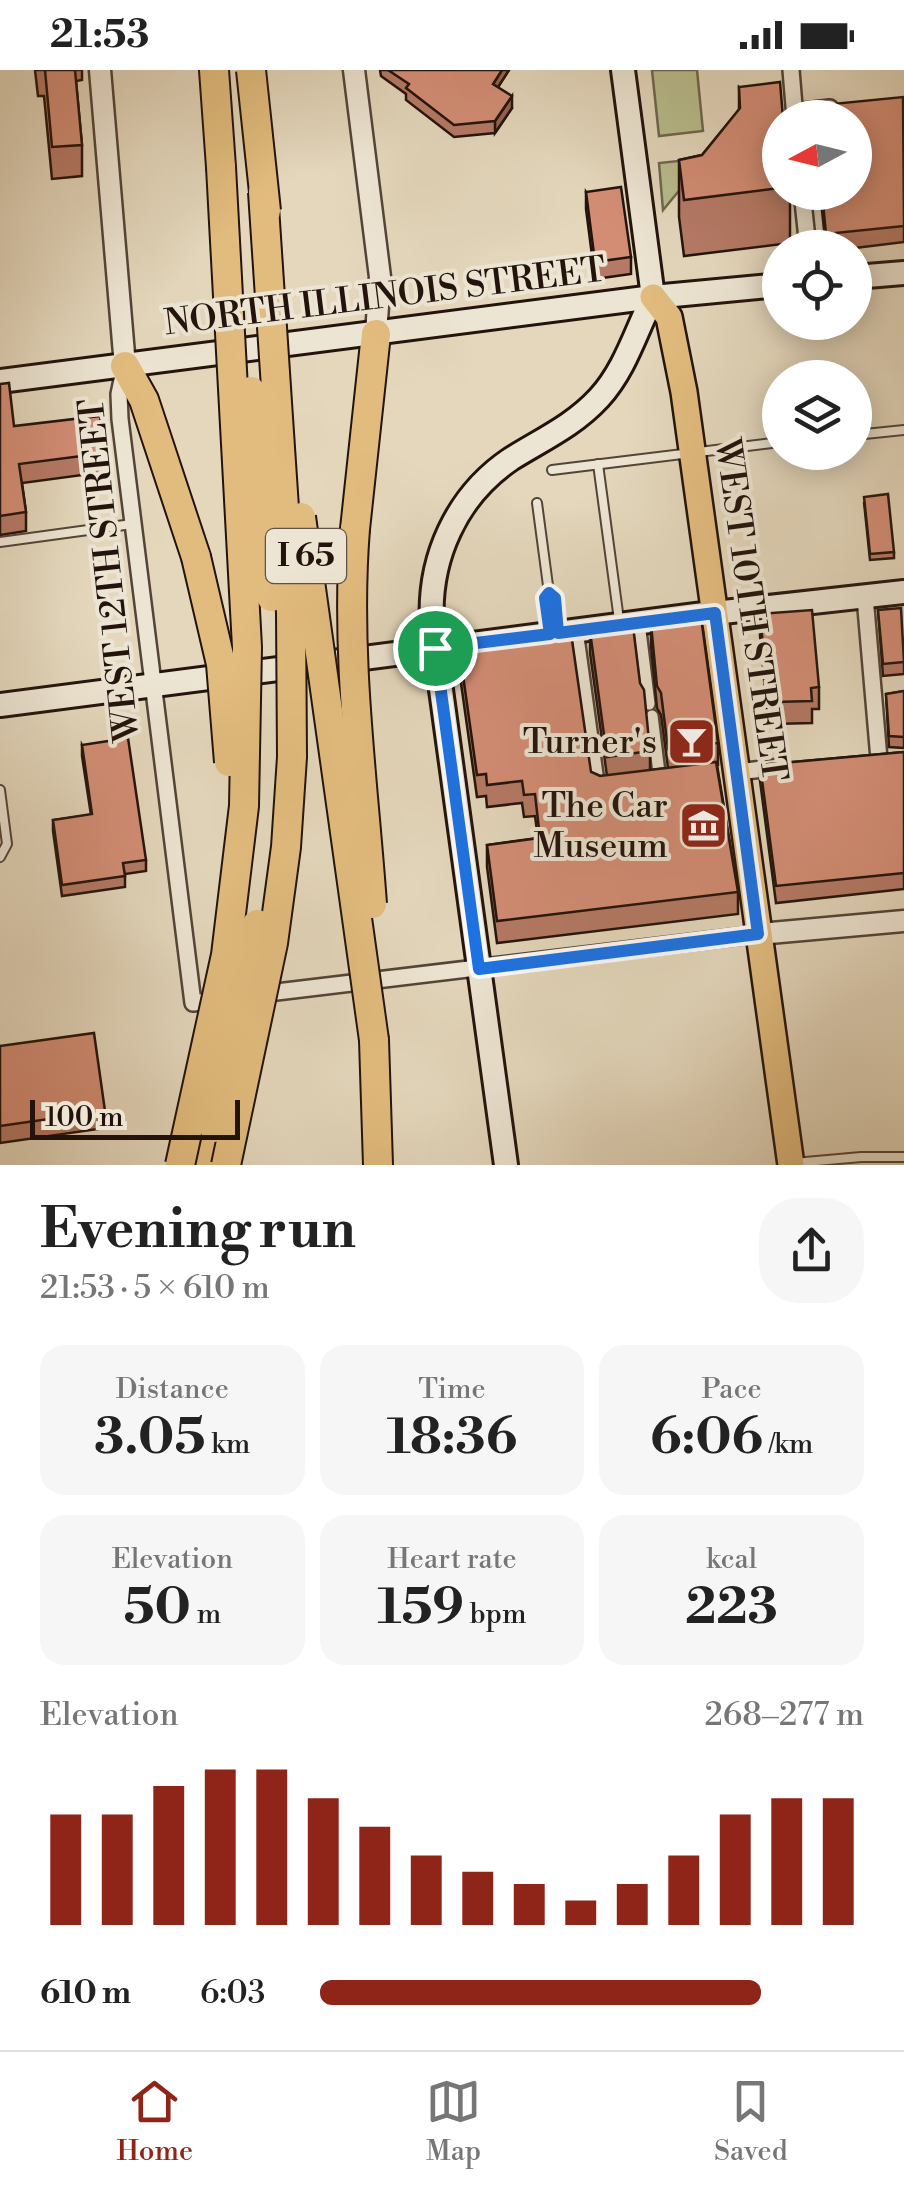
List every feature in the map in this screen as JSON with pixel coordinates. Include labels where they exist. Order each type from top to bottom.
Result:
[{"type":"highway","name":"I 65","points":[[180,1165],[214,1017],[234,906],[244,806],[248,677],[214,70]]},
{"type":"highway","name":"I 65","points":[[251,70],[306,558],[374,1040],[378,1165]]},
{"type":"highway","points":[[206,1165],[257,926],[269,823],[274,723],[271,600],[258,458],[221,167]]},
{"type":"highway","points":[[226,1165],[273,943],[292,757],[291,614],[264,192]]},
{"type":"highway","points":[[374,1040],[373,919],[351,648],[350,590],[376,334]]},
{"type":"highway","points":[[124,366],[144,400],[196,557],[212,619],[224,689],[234,906]]},
{"type":"main road","name":"WEST 10TH STREET","points":[[623,70],[653,297],[665,309],[671,325],[692,452],[715,613],[731,772],[791,1164]]},
{"type":"main road","points":[[872,276],[904,273]]},
{"type":"main road","name":"NORTH ILLINOIS STREET","points":[[0,380],[653,297],[762,287]]},
{"type":"main road","points":[[506,1165],[435,648],[433,581],[441,548],[478,487],[502,466],[564,430],[602,395],[624,360],[653,297]]},
{"type":"main road","points":[[0,706],[435,648],[904,592]]},
{"type":"street","name":"WEST 12TH STREET","points":[[100,70],[124,366],[119,408],[193,1002],[479,969]]},
{"type":"street","points":[[354,70],[380,277],[376,334]]},
{"type":"street","points":[[790,70],[793,100]]},
{"type":"street","points":[[865,596],[882,697],[878,759]]},
{"type":"street","points":[[629,624],[651,710],[660,781]]},
{"type":"street","points":[[562,632],[599,789],[614,787]]},
{"type":"street","points":[[731,772],[790,766]]},
{"type":"street","points":[[645,783],[676,779]]},
{"type":"street","points":[[479,969],[758,934],[904,921]]},
{"type":"lane","points":[[872,433],[904,430]]},
{"type":"lane","points":[[552,470],[762,444]]},
{"type":"lane","points":[[598,464],[629,624]]},
{"type":"lane","points":[[537,503],[549,593],[545,598],[562,632]]},
{"type":"lane","points":[[0,542],[132,524]]},
{"type":"lane","points":[[904,592],[904,603]]},
{"type":"lane","points":[[0,790],[7,844],[0,857]]},
{"type":"lane","points":[[791,1164],[849,1157],[904,1157]]},
{"type":"green space","points":[[652,70],[697,70],[703,131],[659,136]]},
{"type":"green space","points":[[706,158],[663,210],[659,163]]},
{"type":"building","points":[[45,70],[75,70],[82,145],[52,147]]},
{"type":"building","points":[[388,70],[502,70],[493,84],[512,96],[495,121],[454,125]]},
{"type":"building","points":[[780,82],[782,100],[762,100],[762,190],[684,200],[679,160],[702,155],[740,108],[739,87]]},
{"type":"building","points":[[903,97],[904,226],[826,230],[824,210],[872,210],[872,100]]},
{"type":"building","points":[[621,187],[631,257],[595,262],[586,192]]},
{"type":"building","points":[[9,383],[14,426],[100,416],[105,453],[19,464],[26,512],[0,516],[0,384]]},
{"type":"building","points":[[888,494],[894,552],[870,554],[864,497]]},
{"type":"building","points":[[901,608],[904,662],[883,664],[878,610]]},
{"type":"building","points":[[812,610],[819,687],[811,688],[812,701],[774,702],[773,689],[767,690],[760,614]]},
{"type":"building","points":[[701,617],[718,743],[668,749],[651,624]]},
{"type":"building","points":[[633,626],[650,751],[607,757],[590,631]]},
{"type":"building","points":[[571,633],[591,772],[600,776],[716,762],[738,892],[497,921],[487,845],[540,838],[535,794],[524,795],[522,781],[487,785],[486,774],[477,775],[459,647]]},
{"type":"building","points":[[904,691],[904,737],[889,736],[886,694]]},
{"type":"building","points":[[128,738],[146,860],[123,863],[125,876],[62,885],[53,820],[92,814],[82,745]]},
{"type":"building","points":[[904,752],[904,873],[776,886],[760,765]]},
{"type":"building","points":[[94,1033],[105,1111],[0,1126],[0,1046]]},
{"type":"place","name":"Turner's","points":[[692,742]]},
{"type":"place","name":"The Car Museum","points":[[703,826]]},
{"type":"route","points":[[549,593],[555,598],[558,633],[715,613],[758,934],[479,969],[435,648],[550,634],[545,598],[549,593]]}]
